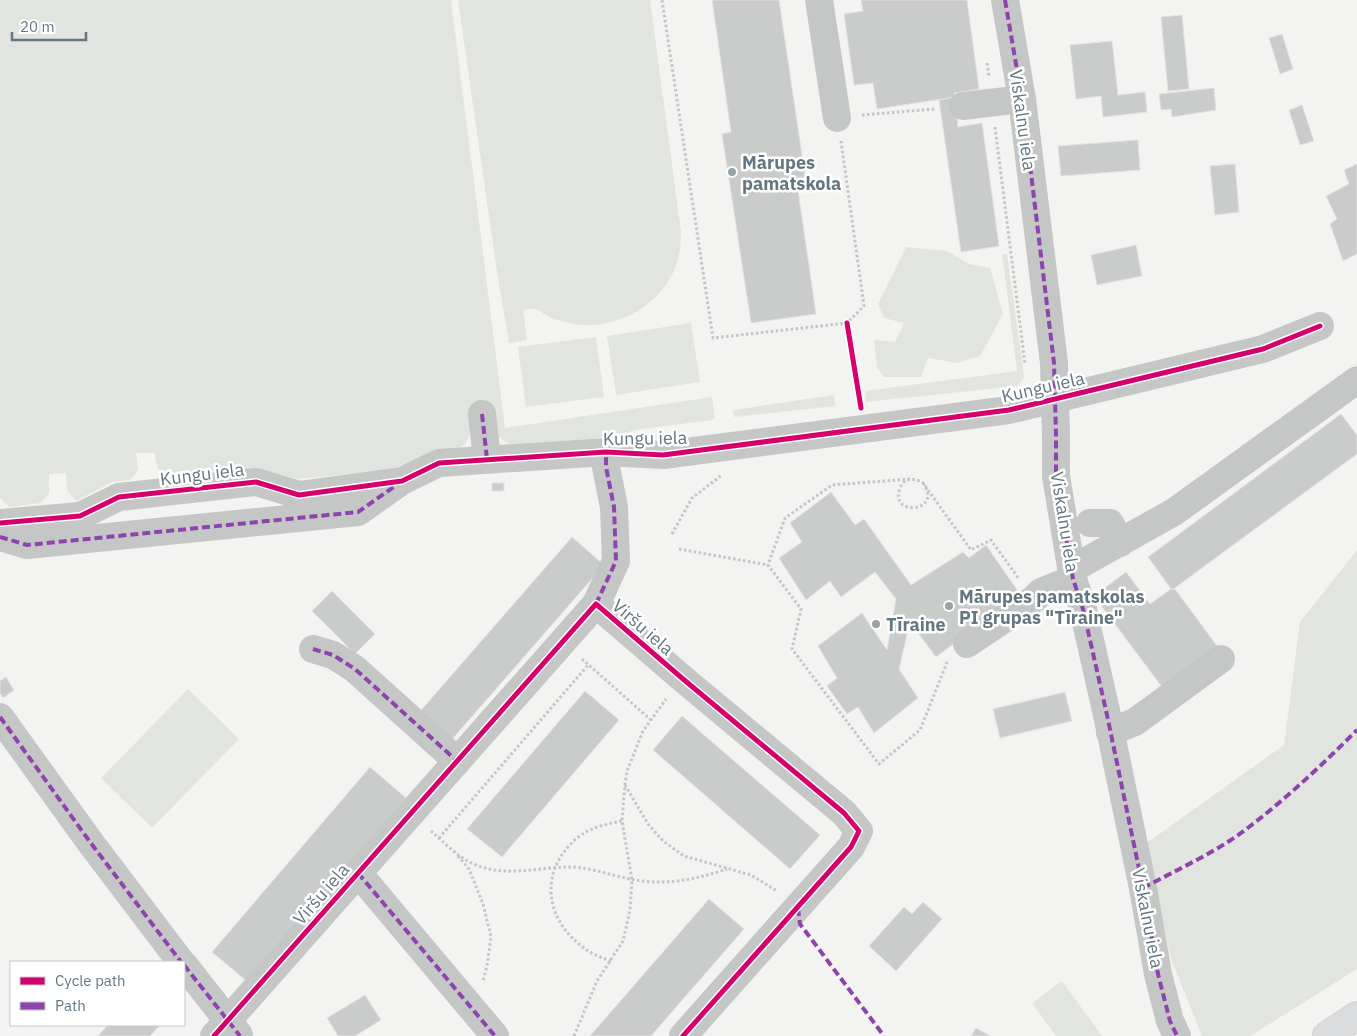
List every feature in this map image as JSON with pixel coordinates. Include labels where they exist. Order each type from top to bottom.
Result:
[{"type":"main road","points":[[1327,1036],[1357,1016]]},
{"type":"street","points":[[819,0],[837,118]]},
{"type":"street","name":"Viskalnu iela","points":[[1005,0],[1022,99],[1054,363],[1056,476],[1073,574],[1083,610],[1110,732],[1143,888],[1158,974],[1170,1021],[1177,1036]]},
{"type":"street","points":[[963,106],[1022,99]]},
{"type":"street","name":"Kungu iela","points":[[0,524],[80,516],[119,497],[256,482],[299,495],[402,481],[439,464],[487,459],[606,452],[663,455],[984,414],[1009,410],[1262,350],[1320,326]]},
{"type":"street","points":[[967,644],[1034,599],[1041,592],[1174,512],[1357,380]]},
{"type":"street","points":[[482,414],[487,459]]},
{"type":"street","points":[[596,604],[616,561],[614,507],[606,467],[606,452]]},
{"type":"street","points":[[0,537],[27,545],[358,512],[402,481]]},
{"type":"street","points":[[1090,523],[1110,523],[1120,543]]},
{"type":"street","name":"Viršu iela","points":[[228,1031],[358,873],[596,604],[844,813],[859,831],[851,847],[683,1036]]},
{"type":"street","points":[[312,649],[333,655],[355,668],[457,761]]},
{"type":"street","points":[[1110,732],[1136,722],[1221,659]]},
{"type":"street","points":[[0,717],[90,842],[180,961]]},
{"type":"street","points":[[358,873],[495,1036]]},
{"type":"street","points":[[185,966],[228,1031]]},
{"type":"path","points":[[662,0],[713,338],[847,323],[864,306],[837,118],[934,109]]},
{"type":"path","points":[[986,56],[1026,373]]},
{"type":"path","points":[[847,323],[848,331]]},
{"type":"path","points":[[672,534],[692,498],[725,472]]},
{"type":"path","points":[[768,565],[785,518],[832,485],[915,479],[923,483],[971,550],[991,540],[1034,599]]},
{"type":"path","points":[[910,480],[902,483],[898,495],[904,506],[908,508],[919,507],[926,502],[928,493],[923,483]]},
{"type":"path","points":[[679,549],[768,565],[801,609],[792,648],[879,764],[920,730],[948,660],[967,644]]},
{"type":"path","points":[[562,642],[651,720]]},
{"type":"path","points":[[438,838],[588,664]]},
{"type":"path","points":[[574,1036],[598,981],[623,941],[630,910],[632,880],[622,822],[627,770],[643,731],[683,679]]},
{"type":"path","points":[[625,784],[648,824],[663,841],[684,856],[751,875],[783,894],[798,908]]},
{"type":"path","points":[[411,814],[456,854],[469,869],[483,904],[491,936],[487,966],[474,1011]]},
{"type":"path","points":[[612,961],[588,952],[573,940],[560,925],[552,903],[551,883],[553,868],[576,838],[592,829],[622,822]]},
{"type":"path","points":[[456,854],[476,865],[505,872],[568,866],[632,880],[669,882],[698,879],[727,869]]},
{"type":"shaded area","points":[[0,0],[451,0],[505,428],[712,397],[715,418],[712,420],[642,429],[599,438],[512,445],[498,437],[472,431],[465,444],[458,449],[435,450],[396,470],[297,479],[255,468],[167,477],[163,475],[156,464],[155,453],[136,453],[138,469],[130,480],[112,482],[76,501],[67,490],[66,473],[49,474],[49,493],[41,503],[9,507],[0,498]]},
{"type":"shaded area","points":[[458,0],[650,0],[681,237],[678,258],[673,273],[657,296],[635,312],[609,322],[581,325],[556,319],[535,309],[523,310],[527,340],[509,343]]},
{"type":"shaded area","points":[[906,247],[947,251],[969,264],[990,268],[1003,314],[980,356],[957,363],[928,358],[921,377],[884,377],[877,367],[874,340],[895,342],[904,323],[884,318],[878,304]]},
{"type":"shaded area","points":[[1002,254],[1007,254],[1023,368],[1024,378],[1017,386],[866,402],[865,391],[1017,371]]},
{"type":"shaded area","points":[[691,323],[700,382],[616,395],[607,336]]},
{"type":"shaded area","points":[[596,337],[604,397],[526,407],[518,347]]},
{"type":"shaded area","points":[[834,395],[835,406],[734,417],[733,410]]},
{"type":"shaded area","points":[[1357,550],[1357,969],[1250,1036],[1202,1036],[1171,959],[1144,845],[1284,745],[1300,622]]},
{"type":"shaded area","points":[[188,689],[239,739],[152,828],[101,778]]},
{"type":"shaded area","points":[[1062,981],[1102,1036],[1056,1036],[1032,1003]]},
{"type":"building","points":[[712,0],[779,0],[806,182],[797,183],[816,314],[751,323],[722,134],[731,132]]},
{"type":"building","points":[[861,0],[967,0],[979,89],[954,93],[955,97],[877,109],[873,83],[854,85],[844,14],[863,11]]},
{"type":"building","points":[[1182,15],[1189,89],[1168,91],[1161,17]]},
{"type":"building","points":[[1282,34],[1293,69],[1280,74],[1269,38]]},
{"type":"building","points":[[1112,41],[1118,95],[1145,92],[1147,112],[1103,117],[1101,96],[1076,99],[1070,45]]},
{"type":"building","points":[[1214,88],[1216,110],[1172,117],[1171,109],[1161,110],[1159,94]]},
{"type":"building","points":[[955,97],[958,127],[982,123],[999,246],[961,252],[939,100]]},
{"type":"building","points":[[1302,105],[1314,141],[1300,145],[1289,110]]},
{"type":"building","points":[[1138,140],[1140,170],[1061,176],[1058,146]]},
{"type":"building","points":[[1235,164],[1239,212],[1215,215],[1210,166]]},
{"type":"building","points":[[1357,164],[1357,254],[1343,261],[1330,224],[1337,219],[1326,196],[1349,184],[1344,170]]},
{"type":"building","points":[[1136,245],[1142,276],[1097,285],[1091,255]]},
{"type":"building","points":[[1341,414],[1357,435],[1357,454],[1172,590],[1148,557]]},
{"type":"building","points":[[492,483],[504,483],[504,491],[492,491]]},
{"type":"building","name":"Mārupes pamatskolas PI grupas \"Tīraine\"","points":[[831,492],[855,525],[864,519],[911,585],[963,552],[969,558],[986,545],[1020,594],[936,657],[910,622],[899,669],[918,698],[874,733],[858,707],[847,714],[827,686],[837,678],[818,646],[862,613],[887,650],[896,599],[875,572],[841,597],[830,581],[806,600],[779,558],[802,542],[790,523]]},
{"type":"building","points":[[572,537],[604,565],[448,744],[416,716]]},
{"type":"building","points":[[1126,572],[1150,604],[1171,589],[1175,589],[1217,646],[1162,687],[1094,596]]},
{"type":"building","points":[[332,591],[375,634],[355,654],[312,611]]},
{"type":"building","points":[[6,677],[14,690],[3,698],[0,693],[0,681]]},
{"type":"building","points":[[585,691],[619,720],[502,857],[467,829]]},
{"type":"building","points":[[1065,692],[1072,721],[1000,738],[993,709]]},
{"type":"building","points":[[682,716],[820,835],[790,869],[653,750]]},
{"type":"building","points":[[370,767],[406,798],[249,983],[212,952]]},
{"type":"building","points":[[709,899],[744,929],[651,1036],[590,1036]]},
{"type":"building","points":[[923,902],[942,919],[896,971],[869,946],[904,907],[912,914]]},
{"type":"building","points":[[365,995],[381,1020],[355,1036],[338,1036],[327,1018]]},
{"type":"building","points":[[107,1026],[159,1026],[150,1036],[98,1036]]},
{"type":"building","points":[[976,1028],[990,1036],[971,1036]]},
{"type":"marked path","points":[[1005,0],[1022,99],[1054,363],[1056,476],[1073,579],[1083,609],[1107,715],[1143,888],[1158,974],[1170,1021],[1177,1036]]},
{"type":"marked path","points":[[482,414],[487,459]]},
{"type":"marked path","points":[[596,604],[616,561],[614,507],[606,467],[606,452]]},
{"type":"marked path","points":[[0,537],[27,545],[358,512],[398,484]]},
{"type":"marked path","points":[[313,649],[333,655],[355,669],[457,761]]},
{"type":"marked path","points":[[0,717],[90,842],[180,961]]},
{"type":"marked path","points":[[1143,888],[1237,836],[1305,780],[1357,730]]},
{"type":"marked path","points":[[358,873],[495,1036]]},
{"type":"marked path","points":[[798,908],[800,924],[884,1036]]},
{"type":"marked path","points":[[185,966],[240,1036]]},
{"type":"cycle path","points":[[847,323],[861,408]]},
{"type":"cycle path","points":[[0,523],[80,516],[119,497],[256,482],[299,495],[402,481],[439,463],[606,452],[663,455],[1009,410],[1263,349],[1320,326]]},
{"type":"cycle path","points":[[214,1036],[596,604],[844,813],[859,831],[851,847],[683,1036]]},
{"type":"place","name":"Mārupes pamatskola","points":[[732,172]]},
{"type":"place","name":"Mārupes pamatskolas PI grupas \"Tīraine\"","points":[[949,606]]},
{"type":"place","name":"Tīraine","points":[[876,624]]}]
